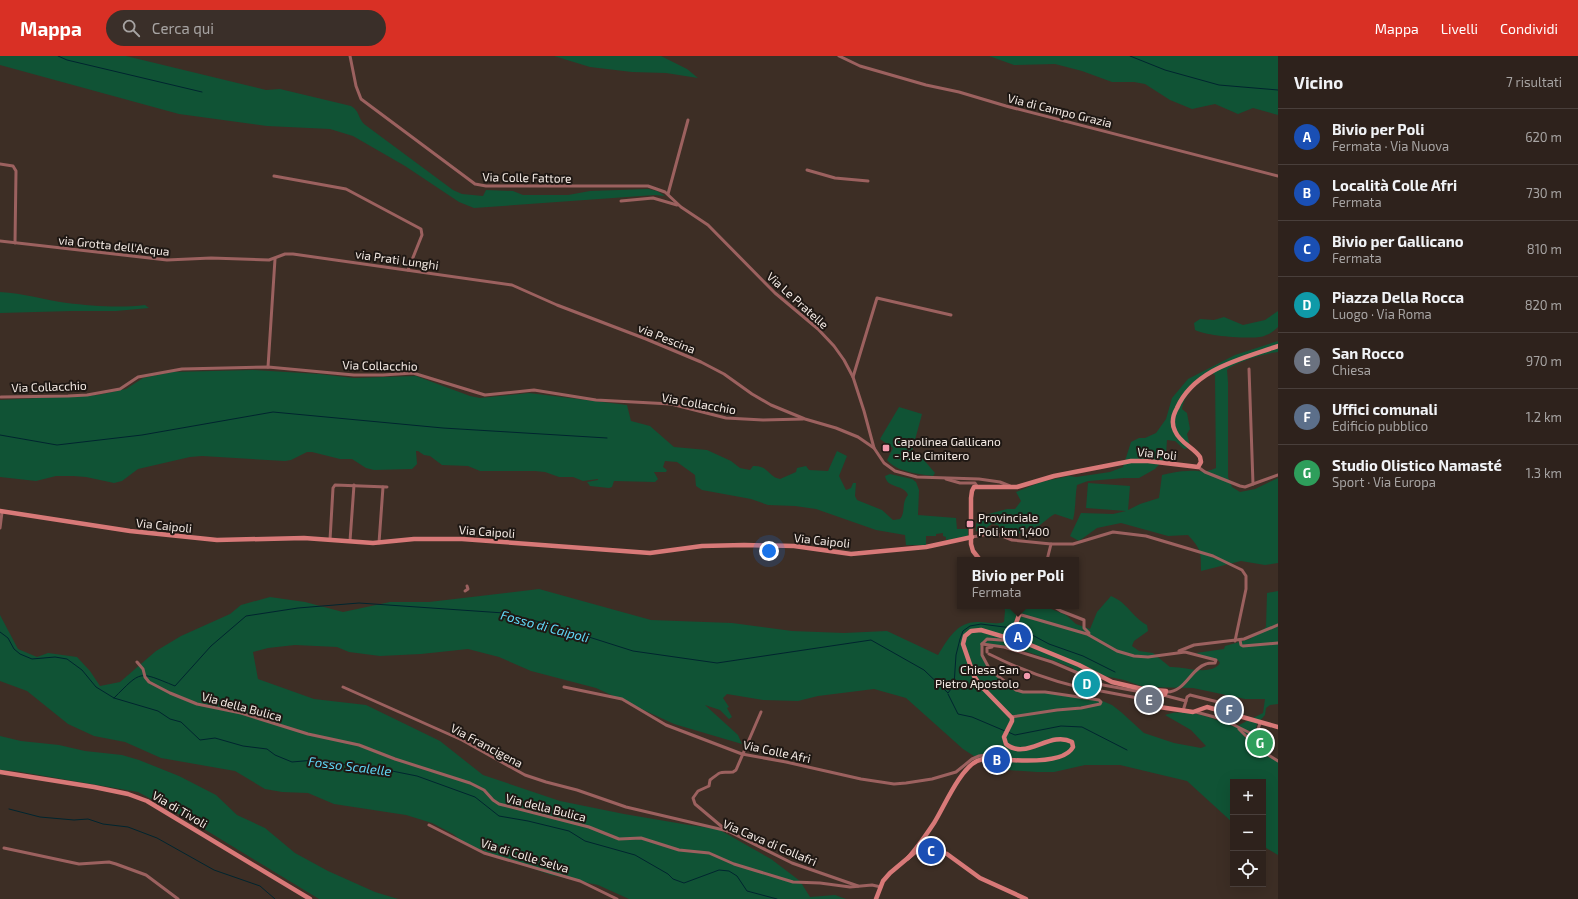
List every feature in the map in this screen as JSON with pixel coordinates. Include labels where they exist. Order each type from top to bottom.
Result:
[{"type":"street","name":"Via Colle Fattore","points":[[350,56],[358,93],[361,99],[475,184],[486,186],[647,186],[656,188],[668,194]]},
{"type":"street","name":"Via di Campo Grazia","points":[[839,56],[860,66],[926,85],[959,92],[1006,106],[1278,176]]},
{"type":"street","points":[[668,194],[688,120]]},
{"type":"street","points":[[0,164],[12,166],[16,170],[15,243]]},
{"type":"street","points":[[807,170],[832,177],[868,181]]},
{"type":"street","points":[[274,176],[348,189],[420,229],[422,235],[408,270]]},
{"type":"street","name":"Via Le Pratelle","points":[[668,194],[679,206],[708,225],[776,293],[818,330],[840,353],[853,377],[874,448]]},
{"type":"street","points":[[621,201],[653,198],[679,206]]},
{"type":"street","name":"via Grotta dell'Acqua","points":[[0,241],[161,260],[208,258],[275,259]]},
{"type":"street","name":"via Prati Lunghi","points":[[275,259],[289,254],[505,283],[516,287]]},
{"type":"street","points":[[268,367],[275,259]]},
{"type":"street","name":"via Pescina","points":[[516,287],[557,305],[642,337],[703,363],[726,376],[759,399],[805,419],[854,436],[874,448]]},
{"type":"street","points":[[853,377],[877,298],[950,315]]},
{"type":"street","name":"Via Poli","points":[[977,486],[1014,488],[1054,476],[1128,461],[1145,460],[1198,467],[1201,462],[1200,457],[1179,438],[1173,427],[1174,415],[1183,395],[1194,383],[1210,372],[1242,358],[1278,346]]},
{"type":"street","name":"Via Collacchio","points":[[1,397],[86,395],[122,388],[140,377],[184,369],[268,367],[354,375],[383,375],[411,372],[485,395],[534,390],[593,399],[671,404],[726,418],[763,420],[805,419]]},
{"type":"street","points":[[1249,369],[1253,484]]},
{"type":"street","points":[[874,448],[884,463],[895,471],[917,477],[983,479],[1002,483],[1014,488]]},
{"type":"street","points":[[1198,467],[1205,472],[1245,487],[1278,475]]},
{"type":"street","points":[[942,478],[960,483],[975,484],[977,486],[973,489],[972,494],[972,549],[978,557]]},
{"type":"street","points":[[330,540],[334,485],[354,485],[385,487],[379,543]]},
{"type":"street","points":[[350,541],[354,485]]},
{"type":"street","points":[[0,528],[1,511]]},
{"type":"street","name":"Via Caipoli","points":[[1,511],[127,531],[214,540],[300,538],[379,543],[414,538],[465,539],[649,553],[702,546],[789,546],[848,554],[926,547],[972,537]]},
{"type":"street","points":[[972,537],[994,533],[1012,540],[1051,544],[1072,544],[1112,533],[1146,536],[1213,556],[1242,570],[1245,575],[1246,588],[1235,640]]},
{"type":"street","points":[[1048,557],[1051,544]]},
{"type":"street","points":[[465,591],[468,589],[467,586]]},
{"type":"street","points":[[1001,646],[998,648],[988,647],[986,650],[988,653],[1017,667],[1028,670],[1050,680],[1143,699],[1174,691],[1187,681],[1204,664],[1215,663],[1216,661],[1190,652],[1136,657],[1119,652],[1086,633],[1018,615],[1013,609]]},
{"type":"street","points":[[1058,609],[1084,620],[1085,629],[1095,638]]},
{"type":"street","points":[[1012,636],[1018,615]]},
{"type":"street","points":[[1177,652],[1185,647],[1195,644],[1240,640],[1251,637],[1278,625]]},
{"type":"street","points":[[1012,719],[977,682],[971,670],[963,644],[966,635],[975,630],[1012,636],[1020,641],[1076,664],[1110,682],[1142,689],[1164,690],[1164,694]]},
{"type":"street","points":[[1012,719],[1057,710],[1084,708],[1100,704],[1101,702],[1100,700],[1045,692],[1023,692],[1016,690],[990,670],[982,655],[982,644],[987,639],[1020,641]]},
{"type":"street","points":[[1240,640],[1241,645],[1243,646],[1278,643]]},
{"type":"street","points":[[982,644],[1001,646],[1058,664],[1104,685],[1164,694],[1186,701]]},
{"type":"street","name":"Via della Bulica","points":[[137,662],[144,669],[145,678],[149,682],[187,700],[206,706],[237,712],[308,734],[359,745],[395,759],[464,781],[484,790],[496,802],[507,806],[589,827],[620,839],[639,837],[679,850],[709,853],[734,864],[791,882],[820,883],[847,887],[874,885],[881,887]]},
{"type":"street","name":"Via Francigena","points":[[343,686],[462,740],[520,773],[626,807]]},
{"type":"street","name":"Via Colle Afri","points":[[564,687],[622,699],[666,725],[742,754],[786,762],[854,778],[896,784],[928,779],[956,772],[979,756],[986,755],[991,758]]},
{"type":"street","points":[[1183,711],[1187,696],[1190,695],[1226,704]]},
{"type":"street","points":[[1143,699],[1143,702],[1146,705],[1196,712],[1212,716],[1254,734],[1257,733],[1260,722]]},
{"type":"street","points":[[1209,708],[1212,700]]},
{"type":"street","points":[[1196,712],[1203,708],[1209,708],[1278,727]]},
{"type":"street","points":[[728,831],[695,804],[693,798],[698,791],[709,786],[709,781],[719,773],[724,771],[736,771],[761,712]]},
{"type":"street","points":[[919,848],[965,771],[976,761],[991,758],[1019,760],[1053,758],[1066,754],[1074,746],[1070,740],[1059,739],[1026,748],[1016,749],[1006,744],[1004,737],[1012,719]]},
{"type":"street","points":[[1235,725],[1259,749],[1278,761]]},
{"type":"street","name":"Via di Tivoli","points":[[0,772],[107,790],[147,801],[310,899]]},
{"type":"street","name":"Via Cava di Collafri","points":[[626,807],[728,831],[792,863],[860,887]]},
{"type":"street","name":"Via di Colle Selva","points":[[430,825],[484,853],[579,880],[616,899]]},
{"type":"street","points":[[876,899],[881,887],[890,873],[919,848],[924,842],[928,831]]},
{"type":"street","points":[[924,842],[930,849]]},
{"type":"street","points":[[4,848],[79,864],[110,862],[146,876],[178,899]]},
{"type":"street","points":[[919,848],[930,849],[947,854],[980,878],[1026,899]]},
{"type":"green space","points":[[0,56],[126,56],[266,90],[280,89],[351,106],[356,110],[364,124],[453,190],[462,194],[483,196],[486,190],[513,191],[523,195],[568,195],[590,191],[648,189],[657,191],[665,196],[655,195],[474,208],[459,202],[405,166],[353,136],[330,129],[267,126],[179,114],[0,65]]},
{"type":"green space","points":[[554,56],[661,56],[687,69],[698,78],[666,73],[632,72],[590,67]]},
{"type":"green space","points":[[989,56],[1278,56],[1278,115],[1253,108],[1238,114],[1215,104],[1192,109],[1170,100],[1145,84],[1134,82],[1112,82],[1082,71],[1055,64],[1014,65]]},
{"type":"green space","points":[[0,292],[76,304],[96,306],[145,305],[149,308],[116,311],[0,313]]},
{"type":"green space","points":[[1278,311],[1278,327],[1264,336],[1250,338],[1230,337],[1195,330],[1194,323],[1200,319],[1214,320],[1224,317],[1243,325],[1265,320]]},
{"type":"green space","points":[[1278,341],[1278,352],[1243,361],[1227,370],[1228,477],[1232,487],[1240,492],[1255,489],[1278,478],[1278,563],[1265,565],[1241,561],[1201,571],[1201,559],[1198,548],[1188,535],[1168,536],[1121,523],[1097,528],[1079,541],[1070,536],[1081,513],[1113,514],[1126,511],[1086,508],[1088,483],[1130,486],[1128,510],[1140,504],[1159,498],[1162,475],[1181,471],[1204,471],[1216,468],[1215,375],[1211,373],[1189,393],[1182,409],[1187,413],[1190,429],[1187,434],[1189,448],[1184,449],[1175,441],[1167,440],[1166,455],[1164,459],[1155,469],[1139,478],[1088,481],[1077,485],[1073,520],[1055,514],[1035,528],[1030,526],[1015,535],[1004,535],[998,525],[992,524],[980,532],[976,531],[976,524],[981,516],[1007,509],[1015,509],[1021,501],[1016,492],[1041,482],[1069,476],[1076,477],[1110,472],[1123,467],[1131,442],[1156,433],[1166,419],[1172,398],[1188,379],[1235,355]]},
{"type":"green space","points":[[253,370],[319,374],[354,378],[416,376],[470,396],[480,398],[529,393],[627,405],[631,421],[650,426],[674,447],[707,450],[731,461],[740,468],[750,470],[753,466],[760,467],[774,477],[780,479],[796,472],[797,468],[806,466],[809,470],[828,471],[837,451],[847,456],[839,476],[846,490],[851,488],[853,483],[856,483],[855,496],[857,500],[882,510],[893,520],[900,519],[908,495],[903,489],[889,483],[885,476],[890,474],[912,479],[916,482],[919,490],[918,515],[956,518],[957,529],[968,529],[968,536],[946,540],[943,533],[936,534],[936,536],[926,536],[926,545],[906,545],[905,535],[876,530],[816,509],[795,506],[768,505],[751,499],[702,490],[696,486],[695,475],[677,462],[665,461],[663,467],[667,470],[666,472],[654,472],[658,479],[655,482],[614,481],[612,487],[609,488],[590,486],[587,482],[598,479],[583,481],[573,477],[559,477],[545,472],[480,471],[468,466],[442,465],[430,456],[424,455],[418,451],[416,451],[417,464],[412,469],[374,470],[366,468],[352,459],[340,459],[307,452],[291,460],[285,461],[202,456],[190,457],[138,469],[122,481],[114,483],[86,477],[73,476],[56,476],[36,481],[0,477],[0,400],[98,395],[126,389],[143,378],[172,372]]},
{"type":"green space","points":[[899,407],[922,414],[912,451],[924,460],[935,473],[933,476],[902,470],[887,460],[893,448],[880,439]]},
{"type":"green space","points":[[539,589],[651,620],[732,623],[792,631],[844,633],[887,631],[938,655],[954,632],[965,624],[971,622],[1004,622],[1005,609],[1051,609],[1066,615],[1076,624],[1090,629],[1097,612],[1111,596],[1122,602],[1137,618],[1147,625],[1148,631],[1134,641],[1132,646],[1139,651],[1153,653],[1170,667],[1203,670],[1216,667],[1220,663],[1218,660],[1207,658],[1196,653],[1224,649],[1225,646],[1250,639],[1266,627],[1267,593],[1278,591],[1278,704],[1270,705],[1266,708],[1265,715],[1257,724],[1252,744],[1278,762],[1278,855],[1266,848],[1266,779],[1230,779],[1230,820],[1187,781],[1120,765],[1085,765],[1054,772],[994,769],[963,749],[906,698],[874,689],[818,696],[798,701],[763,700],[727,694],[723,698],[729,707],[727,708],[732,717],[729,719],[720,710],[705,705],[738,735],[742,744],[674,724],[596,688],[531,671],[499,657],[468,649],[421,654],[380,656],[349,652],[337,647],[295,645],[268,648],[253,652],[258,679],[314,699],[366,705],[440,741],[483,775],[560,801],[624,814],[718,829],[771,859],[800,881],[810,897],[835,895],[846,899],[629,899],[598,885],[551,875],[467,845],[453,834],[432,823],[406,815],[334,804],[308,793],[282,792],[265,789],[235,771],[161,758],[125,742],[94,736],[68,724],[27,691],[0,681],[0,615],[18,649],[37,657],[48,653],[77,657],[90,671],[100,686],[120,682],[156,651],[181,636],[230,614],[241,605],[270,597],[305,602],[343,612],[390,602],[429,602]],"holes":[[[985,643],[996,645],[1040,656],[1073,668],[1074,671],[1088,675],[1100,675],[1124,680],[1144,687],[1193,688],[1245,699],[1265,699],[1263,713],[1235,727],[1192,713],[1183,712],[1165,715],[1191,730],[1206,746],[1201,748],[1174,743],[1144,733],[1112,705],[1100,700],[1045,692],[1016,690],[990,670],[982,651],[982,644]]]},
{"type":"green space","points":[[0,736],[21,741],[59,745],[85,751],[122,755],[179,776],[216,795],[237,815],[265,828],[295,853],[328,871],[375,892],[398,899],[319,899],[186,818],[138,792],[15,771],[0,770]]},
{"type":"waterway","points":[[58,56],[67,60],[202,92]]},
{"type":"waterway","points":[[1130,56],[1165,70],[1219,85],[1278,90]]},
{"type":"waterway","points":[[0,435],[57,445],[142,435],[273,412],[443,428],[607,438]]},
{"type":"waterway","name":"Fosso di Caipoli","points":[[114,698],[130,682],[141,676],[154,678],[175,686],[211,646],[246,616],[298,608],[359,603],[504,613],[548,624],[633,651],[717,663],[871,640],[924,670],[948,693],[954,685],[956,655],[963,631],[970,626],[981,624],[1012,628]]},
{"type":"waterway","name":"Fosso di Caipoli","points":[[1016,628],[1023,630],[1049,644],[1083,656],[1115,672]]},
{"type":"waterway","name":"Fosso Scalelle","points":[[0,632],[8,638],[14,649],[20,654],[32,659],[55,657],[67,659],[82,670],[96,687],[114,698],[158,711],[170,719],[181,722],[200,740],[215,738],[243,746],[267,749],[275,755],[292,762],[315,760],[340,763],[356,769],[387,770],[417,776],[475,797],[499,816],[569,831],[585,841],[635,855],[668,874],[673,879],[684,883],[719,870],[729,871],[737,876],[747,891],[777,899]]},
{"type":"waterway","name":"Fosso di Caipoli","points":[[948,694],[958,714],[972,717],[1005,731]]},
{"type":"waterway","name":"Fosso di Caipoli","points":[[1008,732],[1015,735],[1061,726],[1082,727],[1127,750]]},
{"type":"waterway","points":[[9,809],[40,817],[74,820],[88,819],[103,824],[128,827],[157,838],[214,870],[260,886],[275,899]]},
{"type":"place","name":"Capolinea Gallicano - P.le Cimitero","points":[[886,448]]},
{"type":"place","name":"Provinciale Poli km 1,400","points":[[970,524]]},
{"type":"place","name":"Bivio per Poli","points":[[1018,637]]},
{"type":"place","name":"Chiesa San Pietro Apostolo","points":[[1027,676]]},
{"type":"place","name":"Piazza Della Rocca","points":[[1087,684]]},
{"type":"place","name":"San Rocco","points":[[1149,700]]},
{"type":"place","name":"Uffici comunali","points":[[1229,710]]},
{"type":"place","name":"Studio Olistico Namasté","points":[[1260,743]]},
{"type":"place","name":"Località Colle Afri","points":[[997,760]]},
{"type":"place","name":"Bivio per Gallicano","points":[[931,851]]}]
